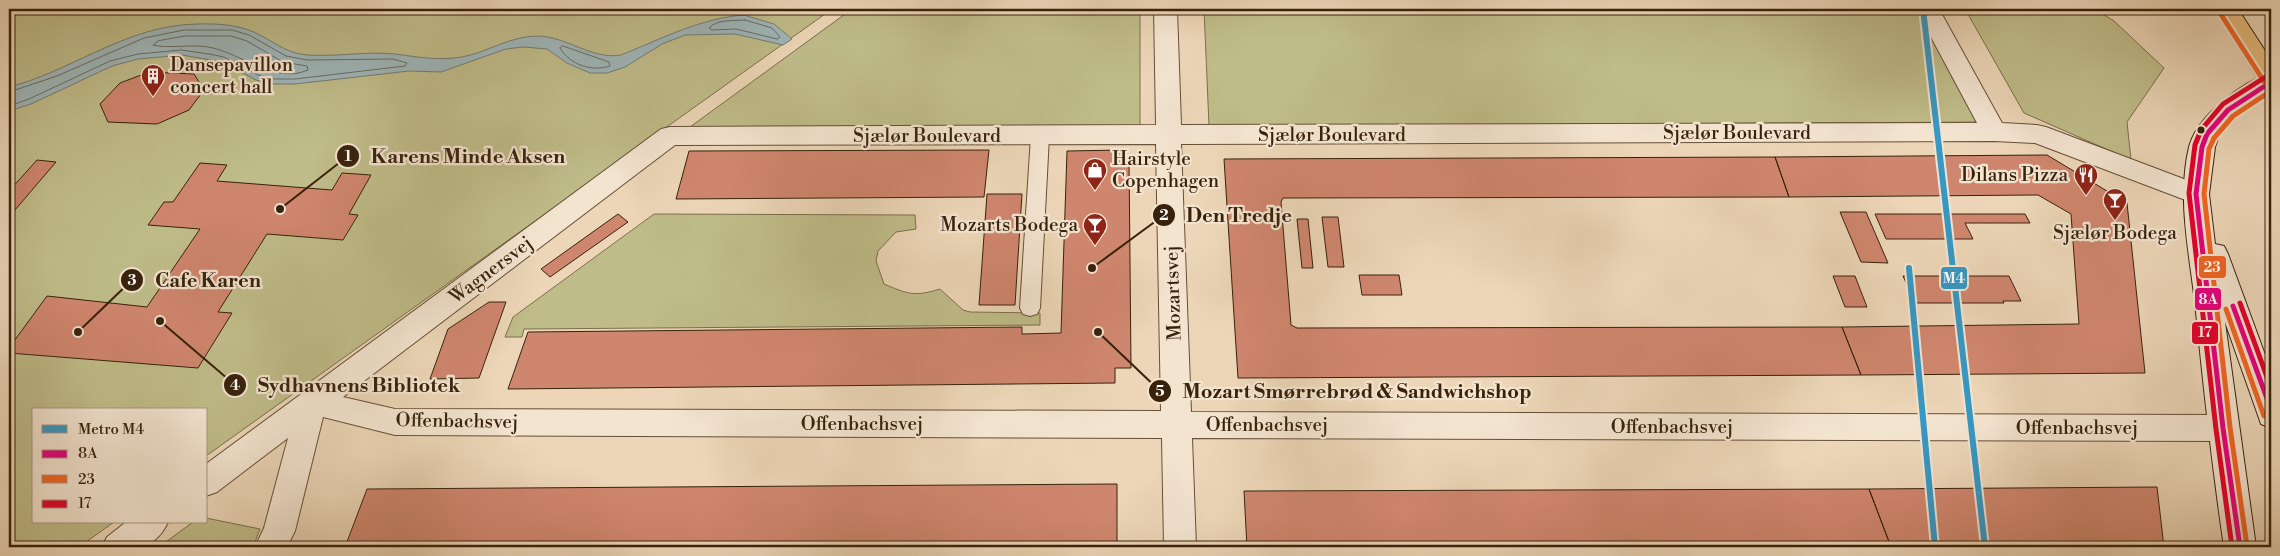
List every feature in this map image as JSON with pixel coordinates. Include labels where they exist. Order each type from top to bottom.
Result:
[{"type":"main road","points":[[2226,9],[2271,80]]},
{"type":"street","name":"Mozartsvej","points":[[1165,9],[1180,547]]},
{"type":"street","points":[[1928,9],[1994,132]]},
{"type":"street","points":[[2240,547],[2223,428],[2197,203],[2206,134],[2228,110],[2271,80]]},
{"type":"street","name":"Sjælør Boulevard","points":[[670,136],[1169,136],[1994,132],[2038,134],[2197,203]]},
{"type":"street","name":"Wagnersvej","points":[[208,480],[670,136]]},
{"type":"street","points":[[2197,203],[2271,414]]},
{"type":"street","points":[[271,547],[278,531],[312,402]]},
{"type":"street","name":"Offenbachsvej","points":[[312,402],[394,422],[2223,428]]},
{"type":"street","points":[[118,547],[149,524]]},
{"type":"lane","points":[[1030,308],[1040,136]]},
{"type":"shaded area","points":[[9,9],[832,9],[208,455],[208,408],[32,408],[32,524],[111,524],[79,547],[9,547]]},
{"type":"shaded area","points":[[852,9],[1140,9],[1140,127],[690,127]]},
{"type":"shaded area","points":[[1204,9],[1917,9],[1980,122],[1209,126]]},
{"type":"shaded area","points":[[1965,9],[2095,9],[2114,21],[2164,68],[2127,122],[2131,160],[2024,113]]},
{"type":"shaded area","points":[[654,214],[915,215],[916,229],[896,232],[878,251],[876,261],[884,284],[917,294],[940,289],[963,310],[970,312],[1040,313],[1040,325],[524,329],[522,337],[505,337],[513,317]]},
{"type":"shaded area","points":[[208,518],[260,529],[253,547],[159,547],[190,524],[208,524]]},
{"type":"water","points":[[744,15],[774,24],[792,39],[783,45],[735,34],[685,35],[662,44],[625,67],[607,73],[590,73],[567,63],[547,49],[523,47],[506,49],[441,72],[409,71],[295,84],[274,84],[256,80],[222,62],[182,55],[138,59],[112,66],[31,104],[9,111],[9,87],[52,72],[137,35],[182,25],[216,24],[233,26],[257,33],[285,49],[300,54],[384,53],[445,59],[472,55],[509,41],[538,36],[560,40],[600,54],[610,56],[621,55],[666,36],[712,20]]},
{"type":"building","name":"Dansepavillon concert hall","points":[[149,72],[194,74],[204,90],[189,110],[157,124],[108,122],[100,104],[120,83]]},
{"type":"building","points":[[989,150],[984,197],[676,199],[689,151]]},
{"type":"building","points":[[1121,150],[1120,157],[1129,157],[1131,368],[1115,368],[1115,383],[508,389],[528,332],[1022,327],[1022,334],[1061,333],[1067,151]]},
{"type":"building","points":[[2047,155],[2127,203],[2145,373],[1861,375],[1842,327],[2079,324],[2071,214],[2038,195],[1789,197],[1775,157]]},
{"type":"building","points":[[1775,157],[1789,197],[1283,198],[1281,202],[1291,325],[1297,328],[1842,327],[1861,375],[1238,378],[1224,159]]},
{"type":"building","points":[[37,160],[56,162],[9,217],[9,191]]},
{"type":"building","points":[[200,163],[227,165],[217,181],[332,190],[342,173],[371,175],[349,214],[358,215],[343,240],[267,234],[218,312],[232,313],[198,368],[9,353],[9,348],[47,296],[147,307],[200,229],[148,225],[164,202],[173,202]]},
{"type":"building","points":[[987,194],[1022,194],[1015,305],[979,305]]},
{"type":"building","points":[[1840,212],[1866,212],[1888,263],[1861,262]]},
{"type":"building","points":[[618,214],[628,222],[550,277],[541,269]]},
{"type":"building","points":[[1875,214],[2025,214],[2030,223],[1965,223],[1973,239],[1886,239]]},
{"type":"building","points":[[1322,217],[1338,217],[1344,267],[1328,267]]},
{"type":"building","points":[[1297,219],[1308,219],[1313,268],[1302,268]]},
{"type":"building","points":[[1359,275],[1399,275],[1402,295],[1362,295]]},
{"type":"building","points":[[1833,276],[1855,276],[1867,307],[1845,307]]},
{"type":"building","points":[[1903,276],[2009,276],[2021,301],[2003,301],[2004,303],[1915,303]]},
{"type":"building","points":[[489,302],[506,302],[479,378],[430,379],[448,329]]},
{"type":"building","points":[[1117,484],[1117,547],[345,547],[367,489]]},
{"type":"building","points":[[2157,487],[2164,547],[2094,547],[2094,545],[1891,547],[1869,489]]},
{"type":"building","points":[[1869,489],[1891,547],[1247,547],[1244,491]]},
{"type":"metro line","name":"M4","points":[[1923,9],[1985,547]]},
{"type":"metro line","name":"M4","points":[[1909,268],[1935,547]]},
{"type":"transit line","name":"23","points":[[2220,13],[2265,83]]},
{"type":"transit line","name":"17","points":[[2232,547],[2216,429],[2189,193],[2195,145],[2201,130],[2223,104],[2267,76]]},
{"type":"transit line","name":"8A","points":[[2240,547],[2223,428],[2196,194],[2202,147],[2207,134],[2228,110],[2271,82]]},
{"type":"transit line","name":"23","points":[[2247,546],[2230,427],[2204,194],[2209,149],[2214,138],[2233,116],[2271,91]]},
{"type":"transit line","name":"17","points":[[2240,303],[2271,388]]},
{"type":"transit line","name":"8A","points":[[2233,306],[2269,404],[2271,415]]},
{"type":"transit line","name":"23","points":[[2226,309],[2264,416]]},
{"type":"place","name":"Dansepavillon concert hall","points":[[153,97]]},
{"type":"place","name":"Hairstyle Copenhagen","points":[[1095,191]]},
{"type":"place","name":"Dilans Pizza","points":[[2086,196]]},
{"type":"place","name":"Karens Minde Aksen","points":[[280,209]]},
{"type":"place","name":"Sjælør Bodega","points":[[2115,221]]},
{"type":"place","name":"Mozarts Bodega","points":[[1095,246]]},
{"type":"place","name":"Den Tredje","points":[[1092,268]]},
{"type":"place","name":"Sydhavnens Bibliotek","points":[[160,321]]},
{"type":"place","name":"Cafe Karen","points":[[78,332]]},
{"type":"place","name":"Mozart Smørrebrød & Sandwichshop","points":[[1098,332]]}]
